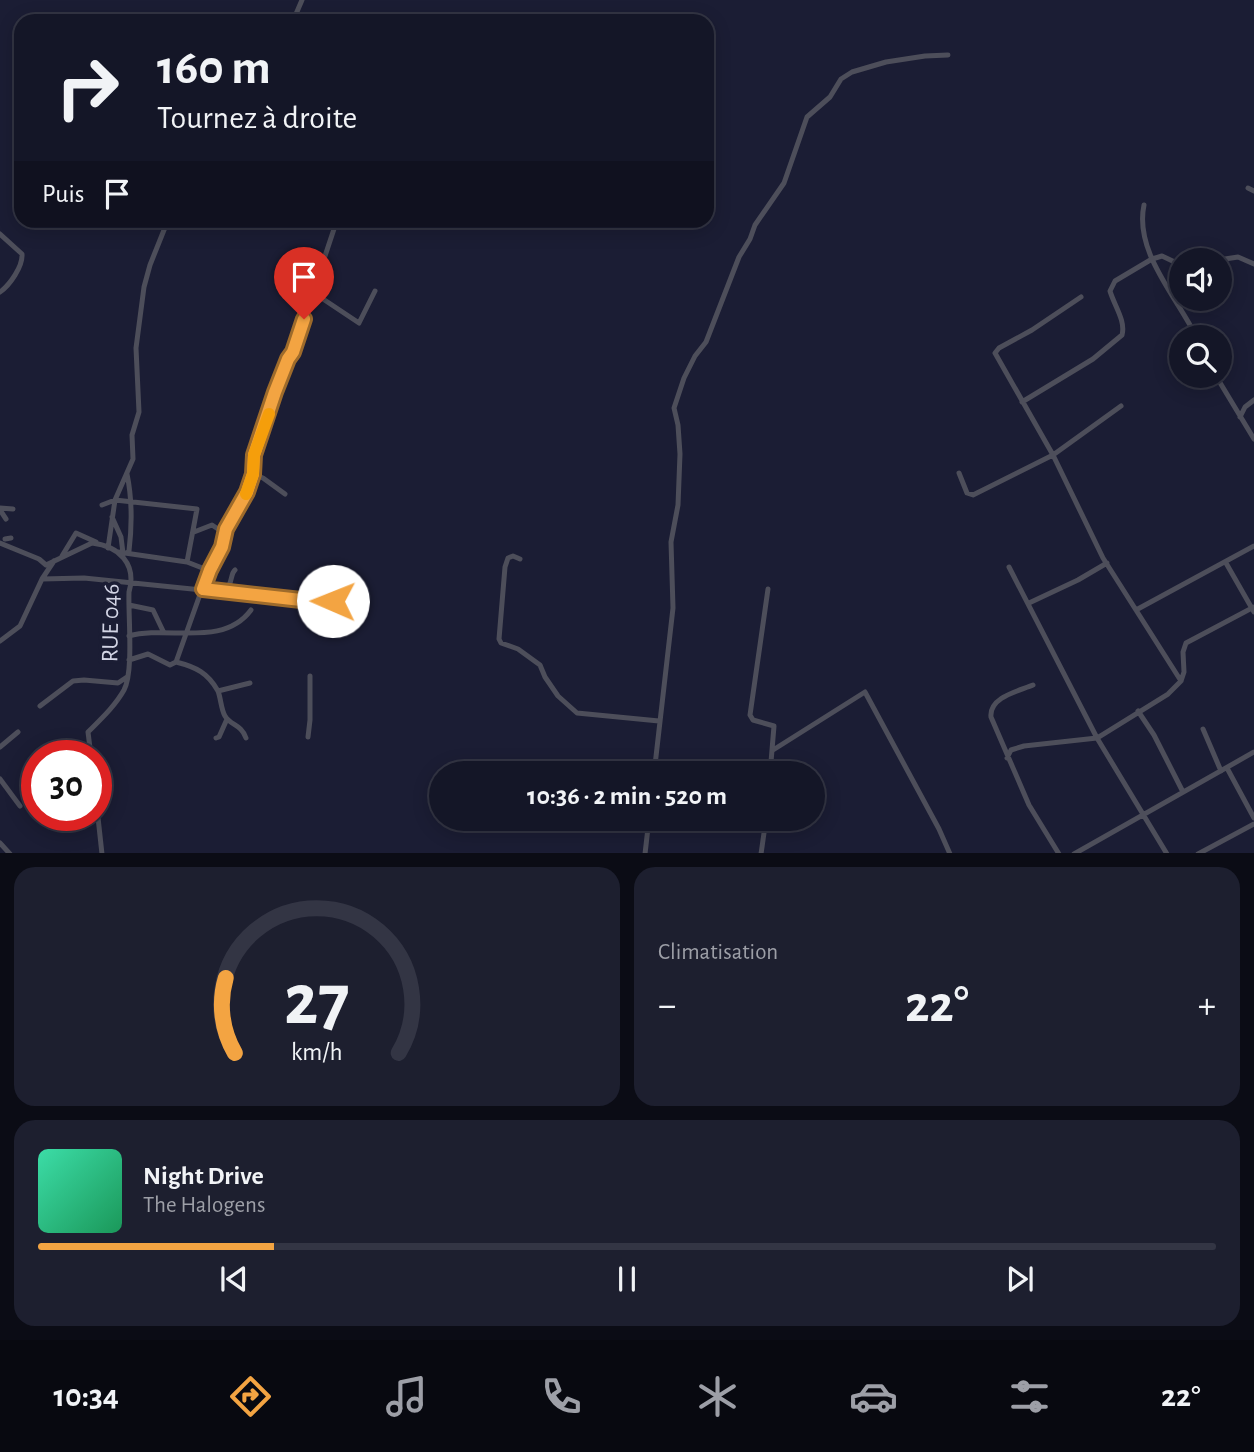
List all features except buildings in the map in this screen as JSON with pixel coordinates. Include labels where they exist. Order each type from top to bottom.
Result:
[{"type":"street","points":[[655,761],[673,608],[671,542],[678,505],[680,454],[674,408],[684,379],[695,356],[706,342],[717,309],[755,225],[784,183],[807,117],[830,97],[841,79],[852,72],[887,62],[948,55]]},
{"type":"street","points":[[1144,205],[1142,230],[1152,259],[1190,325]]},
{"type":"street","points":[[108,548],[115,500],[132,459],[132,435],[139,412],[136,357],[143,291],[165,228]]},
{"type":"street","points":[[129,660],[144,653],[170,665],[176,662],[210,571],[222,547],[224,533],[240,507],[253,474],[254,455],[275,392],[314,293],[334,228]]},
{"type":"street","points":[[0,234],[22,254],[22,261],[0,292]]},
{"type":"street","points":[[1022,402],[1093,359],[1122,335],[1124,330],[1111,288],[1115,281],[1152,259],[1162,256],[1169,259]]},
{"type":"street","points":[[1232,258],[1238,257],[1252,262]]},
{"type":"street","points":[[314,293],[359,323],[375,291]]},
{"type":"street","points":[[1081,297],[995,353],[1054,455],[1123,593],[1181,681]]},
{"type":"street","points":[[1223,388],[1254,439]]},
{"type":"street","points":[[1240,417],[1244,407],[1254,400]]},
{"type":"street","points":[[959,473],[968,493],[973,495],[1054,455],[1121,406]]},
{"type":"street","points":[[125,553],[130,551],[131,531],[127,474]]},
{"type":"street","points":[[253,474],[285,494]]},
{"type":"street","points":[[102,505],[115,500],[197,509],[187,562]]},
{"type":"street","points":[[0,509],[13,509]]},
{"type":"street","points":[[0,509],[6,519]]},
{"type":"street","points":[[112,517],[125,553]]},
{"type":"street","points":[[194,532],[212,525],[224,533]]},
{"type":"street","name":"RUE 046","points":[[62,556],[76,533],[128,561],[131,583],[128,605],[129,660],[125,688],[113,706],[88,732],[89,740]]},
{"type":"street","points":[[5,540],[46,565],[92,543],[99,544]]},
{"type":"street","points":[[1136,610],[1254,546]]},
{"type":"street","points":[[115,552],[187,562],[210,571]]},
{"type":"street","points":[[520,559],[513,556],[508,558],[505,567],[500,643],[518,649],[540,665],[558,696],[577,713],[659,721]]},
{"type":"street","points":[[0,641],[20,626],[42,579],[54,561]]},
{"type":"street","points":[[1029,603],[1107,563]]},
{"type":"street","points":[[1007,758],[1011,750],[1024,746],[1097,738],[1168,694],[1181,681],[1186,643],[1253,609],[1227,563]]},
{"type":"street","points":[[42,579],[85,578],[333,601],[336,575],[333,567]]},
{"type":"street","points":[[1009,567],[1097,738],[1167,853]]},
{"type":"street","points":[[226,591],[235,570]]},
{"type":"street","points":[[768,589],[750,715],[753,720],[774,726],[772,761]]},
{"type":"street","points":[[128,605],[153,610],[164,633]]},
{"type":"street","points":[[129,636],[214,631],[238,623],[251,610]]},
{"type":"street","points":[[176,662],[205,673],[219,691],[227,719],[216,738]]},
{"type":"street","points":[[308,737],[310,676]]},
{"type":"street","points":[[40,706],[73,681],[118,683],[127,677]]},
{"type":"street","points":[[219,691],[250,682]]},
{"type":"street","points":[[1033,685],[995,702],[990,709],[1007,758],[1029,806],[1059,853]]},
{"type":"street","points":[[773,750],[865,692],[950,853]]},
{"type":"street","points":[[1138,711],[1177,776],[1183,792]]},
{"type":"street","points":[[227,719],[242,728],[246,738]]},
{"type":"street","points":[[1203,729],[1254,818]]},
{"type":"street","points":[[0,747],[18,732]]},
{"type":"street","points":[[1074,853],[1254,752]]},
{"type":"street","points":[[0,779],[20,806]]},
{"type":"street","points":[[1198,853],[1254,824]]},
{"type":"street","points":[[100,831],[102,853]]},
{"type":"street","points":[[645,853],[648,831]]},
{"type":"street","points":[[761,853],[764,831]]},
{"type":"street","points":[[0,842],[10,853]]},
{"type":"slow traffic","points":[[246,494],[253,474],[254,455],[269,414]]},
{"type":"route","points":[[304,319],[254,455],[253,474],[247,492],[224,533],[222,547],[203,589],[333,601]]}]
